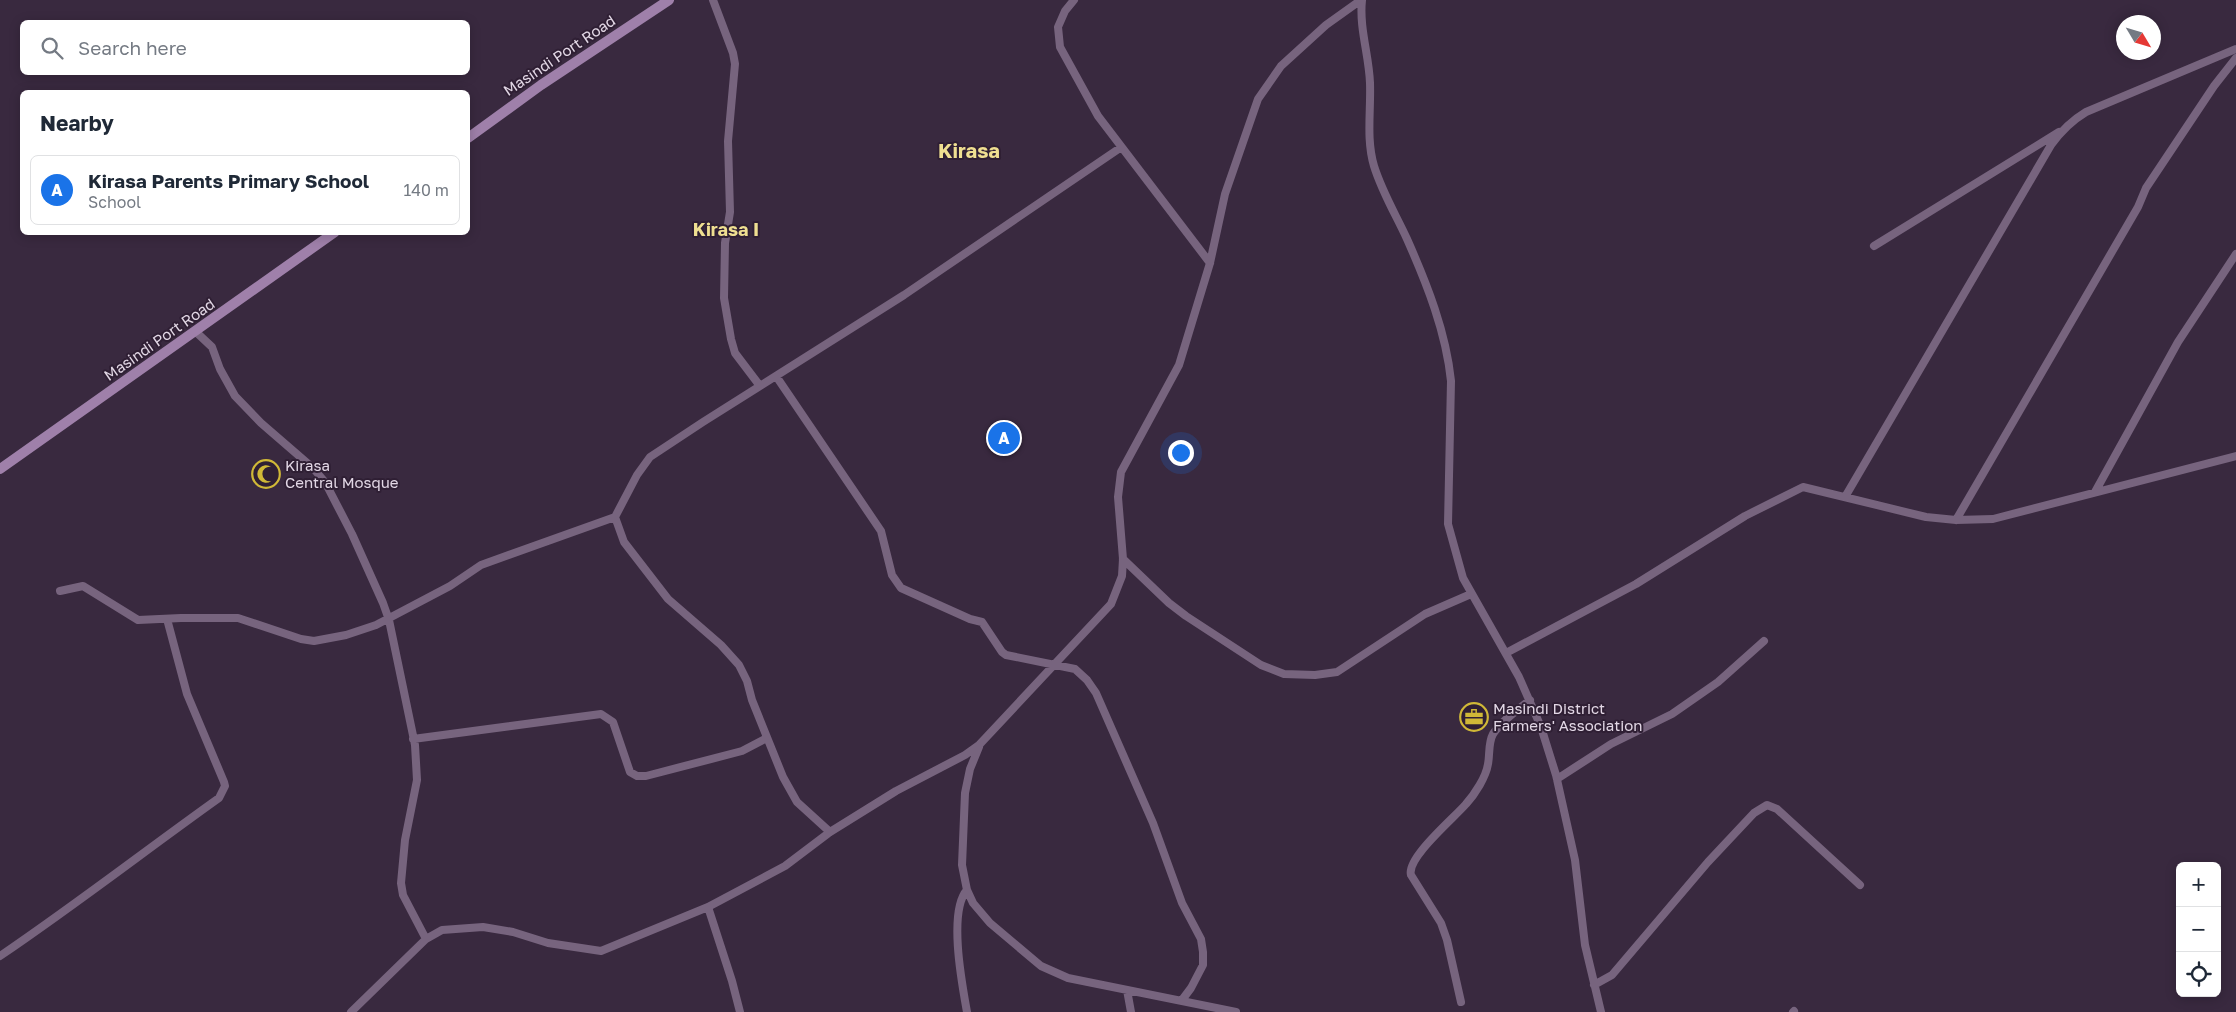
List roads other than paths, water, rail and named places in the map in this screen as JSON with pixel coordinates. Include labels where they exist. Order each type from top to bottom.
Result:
[{"type":"main road","name":"Masindi Port Road","points":[[470,137],[541,85],[668,0]]},
{"type":"main road","name":"Masindi Port Road","points":[[0,469],[331,235]]},
{"type":"street","points":[[713,0],[733,53],[735,64],[728,141],[730,212],[725,243],[724,298],[735,353],[760,386]]},
{"type":"street","points":[[1074,0],[1065,12],[1058,27],[1060,47],[1098,116],[1120,148],[1210,263]]},
{"type":"street","points":[[352,1012],[426,939],[442,930],[484,927],[513,932],[548,943],[601,951],[708,907],[785,866],[830,832],[896,791],[965,755],[980,745],[1101,617],[1111,604],[1122,576],[1123,559],[1118,496],[1121,472],[1179,365],[1210,263],[1225,194],[1258,99],[1281,66],[1326,25],[1362,0]]},
{"type":"street","points":[[1362,0],[1360,18],[1367,50],[1370,83],[1369,137],[1374,165],[1408,241],[1437,316],[1443,333],[1449,362],[1451,381],[1448,524],[1463,578],[1506,653],[1530,700],[1541,727],[1557,779],[1575,860],[1585,944],[1601,1012]]},
{"type":"street","points":[[1845,496],[2046,154],[2063,130],[2073,120],[2086,112],[2236,49]]},
{"type":"street","points":[[1956,520],[2138,207],[2146,188],[2214,86],[2236,58]]},
{"type":"street","points":[[1874,246],[2063,130]]},
{"type":"street","points":[[60,591],[83,586],[138,620],[238,618],[301,639],[314,641],[346,635],[389,620],[450,586],[481,565],[615,518],[637,475],[650,457],[904,295],[1120,148]]},
{"type":"street","points":[[2095,492],[2178,342],[2236,254]]},
{"type":"street","points":[[196,332],[212,347],[226,382],[235,396],[261,423],[313,468],[324,482],[360,551],[389,620],[414,739],[417,780],[416,793],[407,826],[401,884],[404,895],[426,939]]},
{"type":"street","points":[[776,376],[881,531],[892,575],[901,588],[970,619],[982,622],[1006,655],[1075,669],[1087,680],[1096,693],[1153,823],[1182,903],[1201,940],[1203,965],[1192,988],[1182,1000]]},
{"type":"street","points":[[1506,653],[1642,580],[1716,533],[1794,490],[1808,487],[1926,517],[1956,520],[1993,519],[2235,454]]},
{"type":"street","points":[[615,518],[624,542],[668,599],[721,645],[739,665],[747,681],[752,700],[783,777],[798,802],[830,832]]},
{"type":"street","points":[[1123,559],[1186,616],[1261,665],[1284,674],[1315,675],[1337,672],[1425,614],[1471,594]]},
{"type":"street","points":[[0,956],[52,921],[148,848],[219,798],[223,792],[224,782],[187,694],[167,618]]},
{"type":"street","points":[[1557,779],[1611,744],[1672,714],[1718,682],[1764,641]]},
{"type":"street","points":[[1461,1002],[1447,940],[1437,917],[1411,874],[1410,868],[1420,852],[1468,802],[1483,777],[1488,763],[1489,746],[1494,733],[1530,700]]},
{"type":"street","points":[[414,739],[601,714],[613,722],[630,772],[637,776],[646,776],[742,751],[767,738]]},
{"type":"street","points":[[980,745],[970,768],[965,793],[962,866],[967,890],[973,903],[990,923],[1041,966],[1068,978],[1236,1012]]},
{"type":"street","points":[[1594,985],[1612,975],[1708,862],[1754,813],[1767,805],[1777,808],[1860,884]]},
{"type":"street","points":[[967,890],[958,907],[956,922],[967,1012]]},
{"type":"street","points":[[708,907],[740,1012]]},
{"type":"street","points":[[1127,990],[1131,1012]]},
{"type":"place","name":"Kirasa Parents Primary School","points":[[1004,438]]},
{"type":"place","name":"Kirasa Central Mosque","points":[[266,474]]},
{"type":"place","name":"Masindi District Farmers' Association","points":[[1474,717]]},
{"type":"district","name":"Kirasa","points":[[969,150]]},
{"type":"district","name":"Kirasa I","points":[[726,229]]}]
